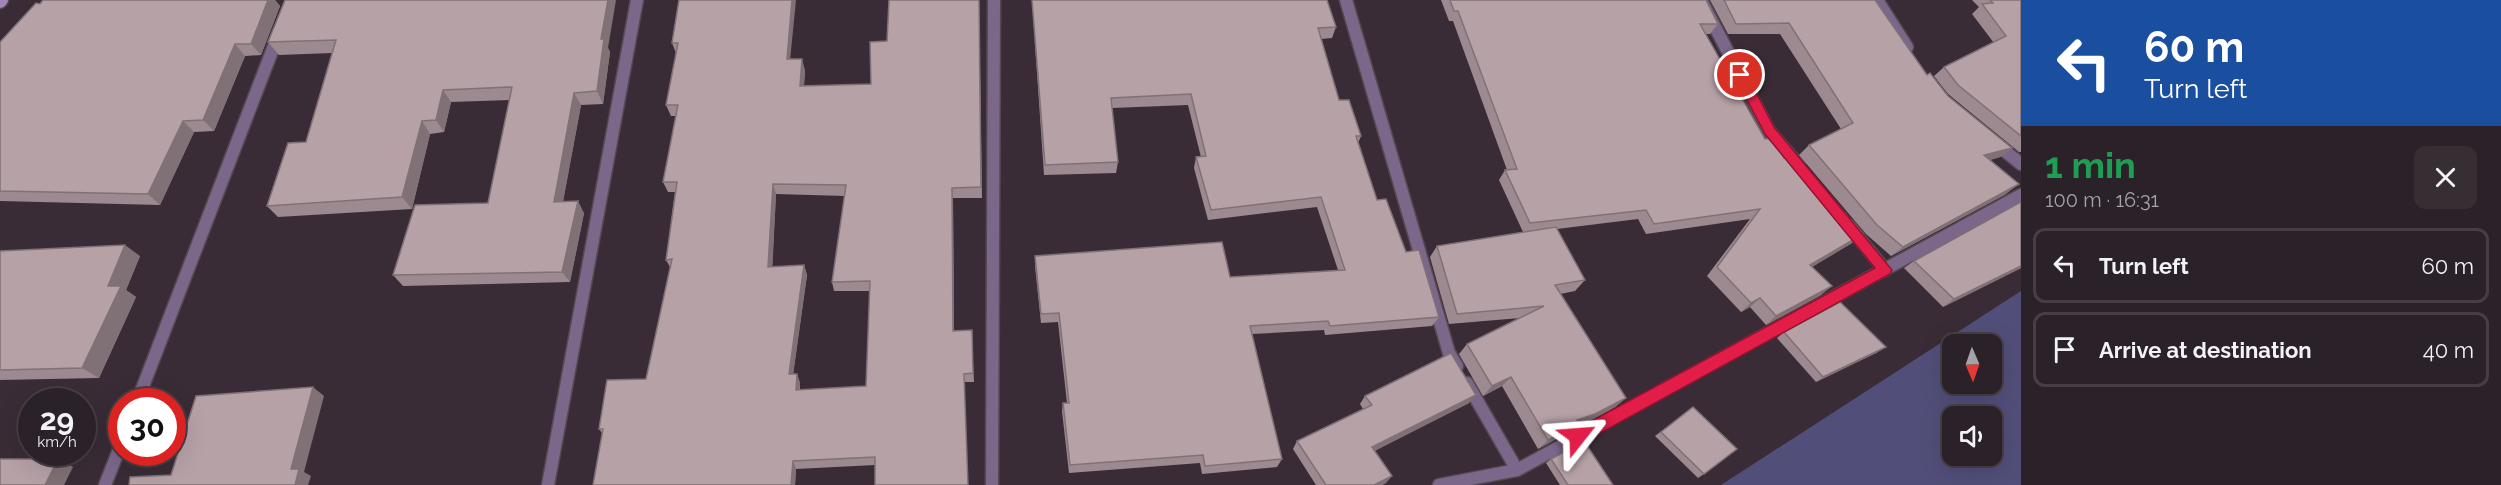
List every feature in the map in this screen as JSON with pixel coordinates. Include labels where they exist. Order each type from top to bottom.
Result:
[{"type":"street","points":[[548,485],[637,0]]},
{"type":"street","points":[[992,485],[994,0]]},
{"type":"street","points":[[1346,0],[1449,353],[1517,470]]},
{"type":"street","points":[[1701,0],[1769,131],[1805,174]]},
{"type":"street","points":[[1877,0],[1914,60]]},
{"type":"street","points":[[142,388],[283,22]]},
{"type":"street","points":[[1985,135],[2021,164]]},
{"type":"street","points":[[1439,485],[1517,470],[2021,195]]},
{"type":"street","points":[[1842,218],[1885,270]]},
{"type":"street","points":[[105,485],[113,466]]},
{"type":"shaded area","points":[[2021,291],[2021,485],[1721,485],[1942,342],[1942,394],[2002,394],[2002,334],[1955,334]]},
{"type":"building","points":[[43,0],[268,0],[251,44],[235,44],[203,120],[183,121],[148,194],[0,191],[0,42],[36,3],[40,4]]},
{"type":"building","points":[[285,0],[608,0],[601,39],[604,39],[597,91],[574,93],[554,202],[578,201],[562,272],[393,275],[415,205],[488,203],[512,87],[443,90],[436,120],[422,121],[402,197],[267,206],[288,143],[306,142],[336,40],[268,42]]},
{"type":"building","points":[[679,0],[792,0],[787,59],[802,59],[800,86],[871,84],[870,42],[887,41],[889,0],[979,0],[981,187],[952,188],[953,331],[972,330],[973,373],[964,374],[968,485],[875,485],[875,457],[793,461],[791,485],[593,485],[603,429],[599,429],[607,380],[646,379],[672,259],[666,260],[677,182],[663,182],[678,105],[666,105],[678,43],[672,43]],"holes":[[[773,184],[846,185],[832,282],[870,281],[866,386],[796,390],[797,374],[789,374],[804,265],[768,267]]]},
{"type":"building","points":[[1032,0],[1327,0],[1336,27],[1318,28],[1339,100],[1349,100],[1361,136],[1356,136],[1377,200],[1386,199],[1406,252],[1419,250],[1439,317],[1330,326],[1328,321],[1250,326],[1282,459],[1205,466],[1203,455],[1070,465],[1063,403],[1069,403],[1059,313],[1041,314],[1035,256],[1222,242],[1230,277],[1345,270],[1321,197],[1211,210],[1196,157],[1206,156],[1191,94],[1111,98],[1118,162],[1045,165]]},
{"type":"building","points":[[1450,0],[1706,0],[1718,24],[1700,24],[1765,139],[1772,138],[1784,158],[1794,153],[1863,234],[1810,265],[1832,286],[1776,316],[1760,298],[1751,303],[1717,267],[1760,209],[1654,224],[1646,210],[1530,223],[1505,170],[1517,169],[1458,11],[1454,11]]},
{"type":"building","points":[[1724,0],[1875,0],[1927,75],[1930,73],[1948,96],[2012,148],[1984,155],[2019,184],[1903,247],[1877,225],[1809,145],[1853,123],[1789,23],[1736,24]]},
{"type":"building","points":[[1990,0],[2021,0],[2021,136],[1958,85],[1944,67],[2006,36],[1982,4],[1993,3]]},
{"type":"building","points":[[2021,202],[2021,266],[1954,299],[1914,261]]},
{"type":"building","points":[[1556,227],[1585,280],[1555,285],[1626,398],[1595,414],[1577,420],[1580,423],[1548,440],[1511,377],[1492,386],[1467,344],[1544,306],[1457,314],[1437,246]]},
{"type":"building","points":[[125,245],[108,286],[121,286],[82,368],[0,370],[0,251]]},
{"type":"building","points":[[1840,302],[1886,347],[1823,377],[1784,332]]},
{"type":"building","points":[[1451,353],[1476,395],[1372,447],[1392,476],[1374,485],[1326,485],[1297,441],[1372,405],[1365,396]]},
{"type":"building","points":[[313,387],[291,469],[299,469],[295,485],[129,485],[130,477],[171,475],[174,466],[186,466],[186,428],[196,396]]},
{"type":"building","points":[[1693,407],[1737,449],[1704,474],[1661,432]]},
{"type":"building","points":[[1584,441],[1613,485],[1568,485],[1551,459]]},
{"type":"building","points":[[0,459],[18,459],[18,466],[54,466],[45,485],[0,485]]},
{"type":"route","points":[[1578,436],[1885,270],[1769,131],[1740,75]]}]
